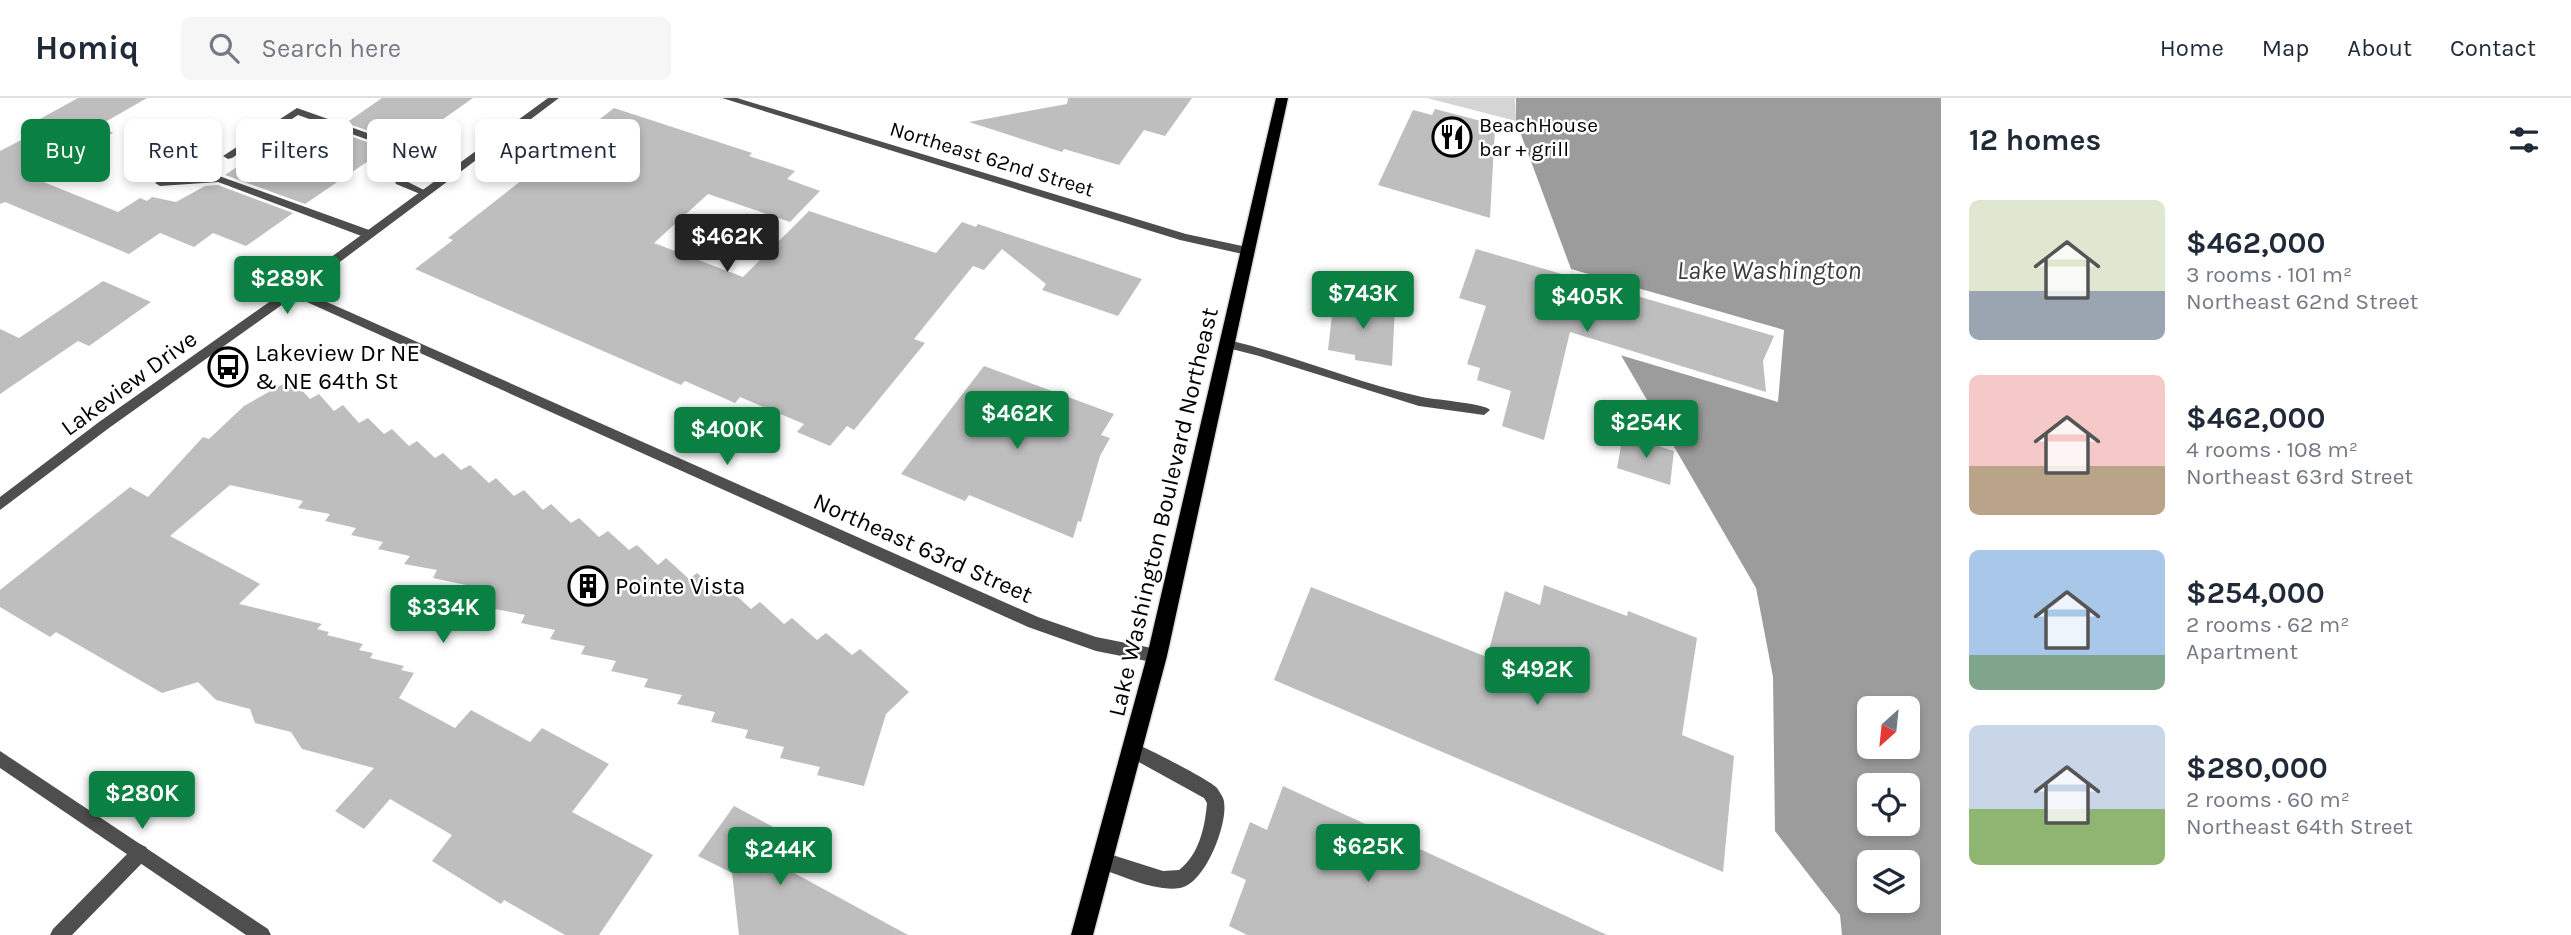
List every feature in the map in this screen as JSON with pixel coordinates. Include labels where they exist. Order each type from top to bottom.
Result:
[{"type":"main road","name":"Lake Washington Boulevard Northeast","points":[[1082,935],[1157,656],[1282,98]]},
{"type":"street","name":"Lakeview Drive","points":[[0,505],[104,425],[293,291],[554,98]]},
{"type":"street","name":"Northeast 62nd Street","points":[[727,98],[1184,237],[1247,251]]},
{"type":"street","points":[[228,156],[297,111],[400,148],[391,162],[400,182],[425,193]]},
{"type":"street","points":[[160,183],[219,179],[368,234]]},
{"type":"street","name":"Northeast 63rd Street","points":[[293,291],[1033,622],[1096,643],[1157,656]]},
{"type":"street","points":[[1228,344],[1271,353],[1411,400],[1450,410],[1484,410]]},
{"type":"street","points":[[1103,861],[1163,880],[1182,879],[1197,866],[1212,825],[1216,802],[1210,792],[1132,750]]},
{"type":"street","points":[[0,759],[262,935]]},
{"type":"street","points":[[59,935],[140,853]]},
{"type":"shaded area","points":[[1427,98],[1515,98],[1516,121]]},
{"type":"water","name":"Lake Washington","points":[[1516,98],[1941,98],[1941,935],[1842,935],[1840,915],[1775,831],[1773,677],[1756,588],[1571,269],[1516,121]]},
{"type":"pier","points":[[1571,269],[1784,330],[1778,402],[1620,355]]},
{"type":"building","points":[[78,98],[147,98],[110,119],[40,119]]},
{"type":"building","points":[[382,98],[473,98],[443,119],[367,119],[367,130],[353,125],[352,119]]},
{"type":"building","points":[[1068,98],[1192,98],[1165,136],[1144,130],[1119,165],[1064,149],[1062,152],[969,122],[1067,104]]},
{"type":"building","points":[[614,108],[752,153],[749,156],[795,171],[787,179],[820,191],[790,222],[708,194],[654,243],[743,277],[809,211],[936,253],[962,222],[976,227],[978,224],[1142,279],[1118,316],[1042,290],[1046,284],[1002,249],[984,270],[973,266],[914,339],[925,343],[854,430],[847,426],[830,446],[797,432],[804,424],[740,397],[735,403],[685,381],[681,385],[415,269],[453,240],[448,238],[520,182],[640,182],[640,119],[600,119]]},
{"type":"building","points":[[1435,109],[1481,121],[1479,124],[1495,128],[1490,218],[1378,185],[1413,110],[1432,115]]},
{"type":"building","points":[[353,137],[367,142],[367,162],[353,171]]},
{"type":"building","points":[[21,140],[21,182],[43,182],[118,212],[140,198],[147,201],[152,197],[176,202],[205,186],[218,185],[293,213],[246,246],[213,233],[194,247],[160,233],[129,254],[5,202],[0,204],[0,151]]},
{"type":"building","points":[[236,168],[236,179],[225,175]]},
{"type":"building","points":[[244,182],[337,182],[305,204]]},
{"type":"building","points":[[1476,249],[1774,336],[1763,361],[1766,392],[1570,332],[1544,440],[1502,426],[1511,391],[1477,380],[1480,368],[1467,364],[1486,306],[1459,298]]},
{"type":"building","points":[[103,281],[151,302],[89,346],[78,341],[0,394],[0,329],[19,338]]},
{"type":"building","points":[[1334,298],[1395,308],[1392,366],[1355,360],[1355,355],[1328,350]]},
{"type":"building","points":[[984,366],[1114,414],[1101,435],[1110,438],[1100,456],[1081,522],[1078,521],[1073,538],[969,495],[965,501],[901,474]]},
{"type":"building","points":[[283,384],[287,388],[296,384],[310,399],[319,394],[334,411],[343,405],[359,423],[368,418],[384,434],[392,429],[409,446],[417,441],[435,458],[443,453],[461,470],[470,465],[489,483],[496,478],[514,496],[524,490],[543,510],[551,504],[571,523],[579,518],[599,537],[608,531],[629,550],[637,545],[658,565],[666,558],[689,579],[697,573],[720,594],[728,588],[751,609],[760,602],[784,624],[792,618],[817,640],[826,633],[852,655],[860,649],[909,692],[886,714],[864,786],[817,775],[820,767],[780,758],[784,747],[745,738],[748,730],[711,722],[715,712],[677,704],[682,695],[644,687],[648,679],[611,671],[616,661],[581,654],[585,646],[550,639],[555,630],[521,623],[525,615],[490,608],[495,599],[461,592],[466,585],[433,578],[437,570],[404,564],[410,556],[378,549],[383,542],[351,535],[356,528],[325,521],[330,514],[298,508],[303,501],[230,485],[170,536],[260,584],[239,604],[322,624],[317,629],[329,632],[327,635],[363,644],[359,650],[373,653],[370,658],[404,666],[401,670],[414,673],[399,698],[455,728],[471,710],[530,742],[542,728],[609,764],[572,812],[653,855],[599,935],[565,935],[504,900],[501,904],[432,861],[452,835],[390,799],[364,829],[335,811],[374,768],[302,749],[291,732],[255,723],[250,709],[216,700],[198,682],[162,693],[56,632],[50,637],[0,607],[0,590],[130,487],[148,497],[203,437],[209,439],[244,406]]},
{"type":"building","points":[[1623,435],[1674,451],[1670,485],[1617,468]]},
{"type":"building","points":[[1544,585],[1627,616],[1628,611],[1697,638],[1682,735],[1734,756],[1723,872],[1274,680],[1311,587],[1487,657],[1505,591],[1540,605]]},
{"type":"building","points":[[1283,786],[1607,935],[1247,935],[1229,926],[1246,880],[1231,873],[1250,822],[1267,830]]},
{"type":"building","points":[[734,806],[777,829],[785,868],[908,935],[739,935],[732,873],[698,856]]},
{"type":"place","name":"BeachHouse bar + grill","points":[[1452,137]]},
{"type":"place","name":"Lakeview Dr NE & NE 64th St","points":[[228,367]]},
{"type":"place","name":"Pointe Vista","points":[[588,586]]}]
